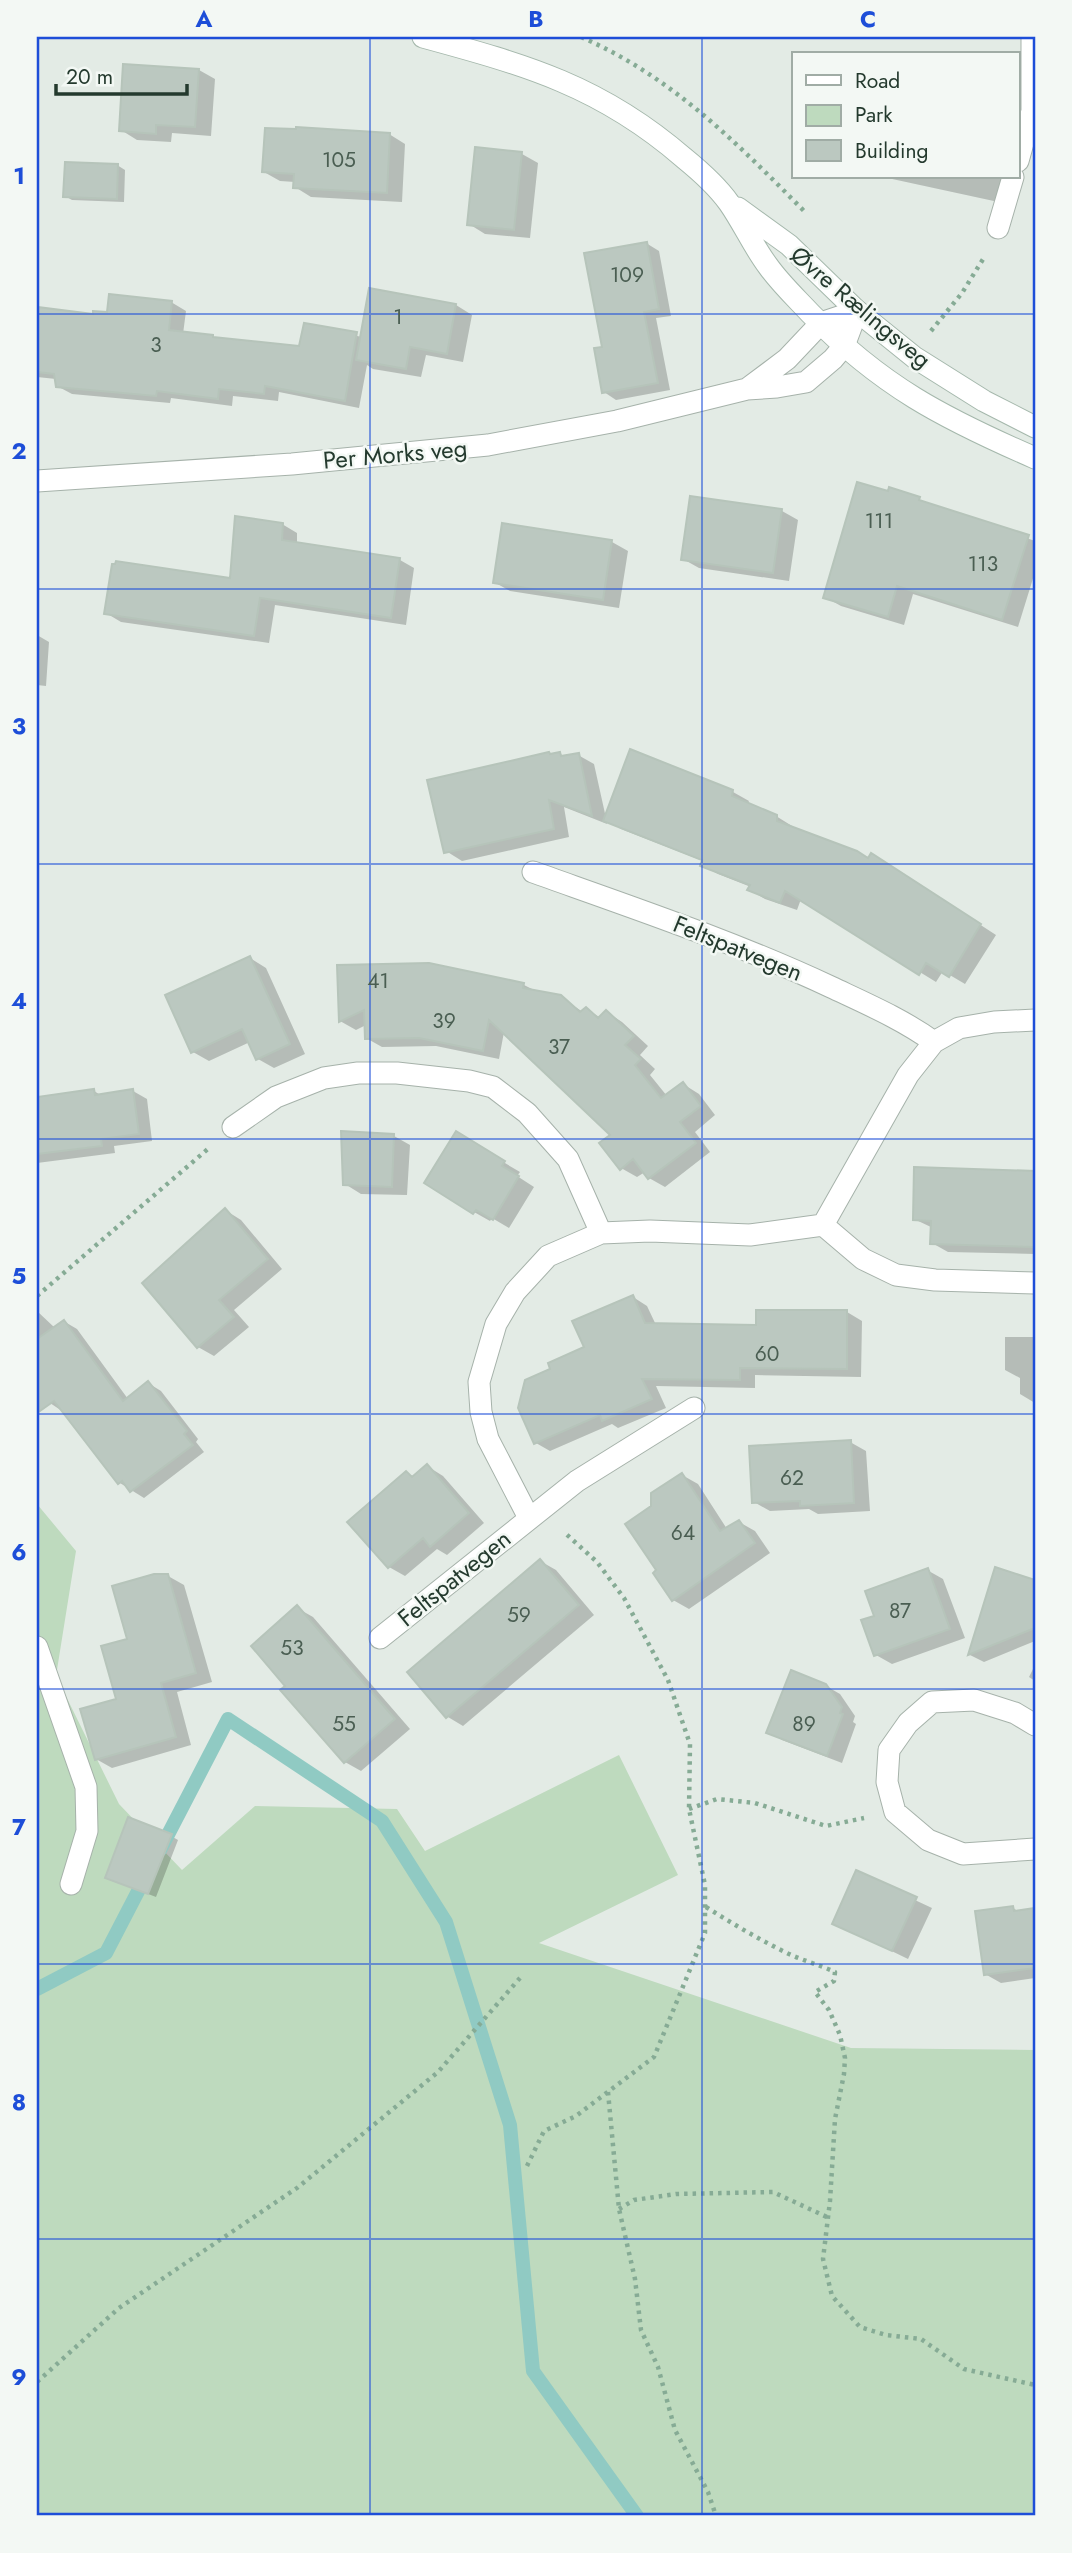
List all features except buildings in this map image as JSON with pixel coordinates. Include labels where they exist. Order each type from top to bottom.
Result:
[{"type":"street","name":"Øvre Rælingsveg","points":[[423,37],[530,67],[603,100],[662,139],[708,179],[727,201],[768,266],[844,346],[894,386],[930,409],[1035,457]]},
{"type":"street","points":[[1020,154],[1032,111],[1032,37]]},
{"type":"street","points":[[998,228],[1013,178]]},
{"type":"street","name":"Øvre Rælingsveg","points":[[727,201],[789,246],[857,311],[914,357],[955,384],[1035,427]]},
{"type":"street","name":"Per Morks veg","points":[[747,389],[787,359],[821,323],[857,311]]},
{"type":"street","name":"Per Morks veg","points":[[37,481],[292,464],[488,446],[664,411],[747,389],[806,382],[844,346],[857,311]]},
{"type":"street","name":"Feltspatvegen","points":[[533,872],[665,919],[792,969],[907,1023],[934,1042]]},
{"type":"street","points":[[1035,1020],[994,1022],[959,1028],[934,1042],[908,1075],[823,1225],[863,1259],[896,1275],[935,1280],[1035,1283]]},
{"type":"street","points":[[233,1127],[276,1097],[324,1078],[358,1073],[397,1073],[469,1081],[493,1087],[527,1113],[568,1159],[601,1233]]},
{"type":"street","name":"Feltspatvegen","points":[[529,1518],[488,1439],[481,1412],[479,1382],[496,1324],[515,1292],[548,1256],[601,1233],[650,1231],[750,1235],[823,1225]]},
{"type":"street","name":"Feltspatvegen","points":[[380,1638],[577,1481],[694,1408]]},
{"type":"street","points":[[37,1647],[86,1787],[88,1831],[71,1884]]},
{"type":"street","points":[[1035,1725],[1014,1713],[974,1700],[932,1702],[908,1723],[889,1750],[887,1782],[895,1812],[928,1840],[963,1854],[1035,1849]]},
{"type":"path","points":[[581,37],[639,67],[688,101],[720,127],[805,213]]},
{"type":"path","points":[[921,324],[931,332],[962,293],[980,265],[998,228]]},
{"type":"path","points":[[37,1296],[233,1127]]},
{"type":"path","points":[[527,2166],[544,2131],[576,2116],[654,2057],[705,1933],[705,1885],[689,1809],[690,1744],[668,1680],[624,1598],[597,1562],[563,1531],[529,1518]]},
{"type":"path","points":[[689,1809],[717,1799],[755,1803],[826,1826],[895,1812]]},
{"type":"path","points":[[705,1907],[792,1956],[835,1972],[834,1981],[815,1992],[829,2010],[840,2035],[845,2057],[835,2119],[823,2259],[832,2297],[860,2327],[886,2335],[921,2339],[964,2369],[1035,2385]]},
{"type":"path","points":[[37,2382],[119,2308],[297,2188],[438,2072],[520,1978]]},
{"type":"path","points":[[608,2092],[619,2209],[635,2279],[641,2330],[658,2367],[675,2430],[708,2492],[716,2516]]},
{"type":"path","points":[[619,2209],[634,2200],[676,2194],[773,2192],[828,2218]]},
{"type":"green space","points":[[37,1504],[76,1551],[56,1676],[119,1804],[182,1870],[255,1806],[397,1809],[425,1851],[619,1755],[678,1875],[539,1943],[851,2048],[1035,2050],[1035,2516],[37,2516]]},
{"type":"waterway","points":[[160,1850],[228,1719],[382,1821],[446,1922],[510,2125],[533,2371],[637,2516]]},
{"type":"waterway","points":[[37,1989],[106,1953],[147,1874]]}]
